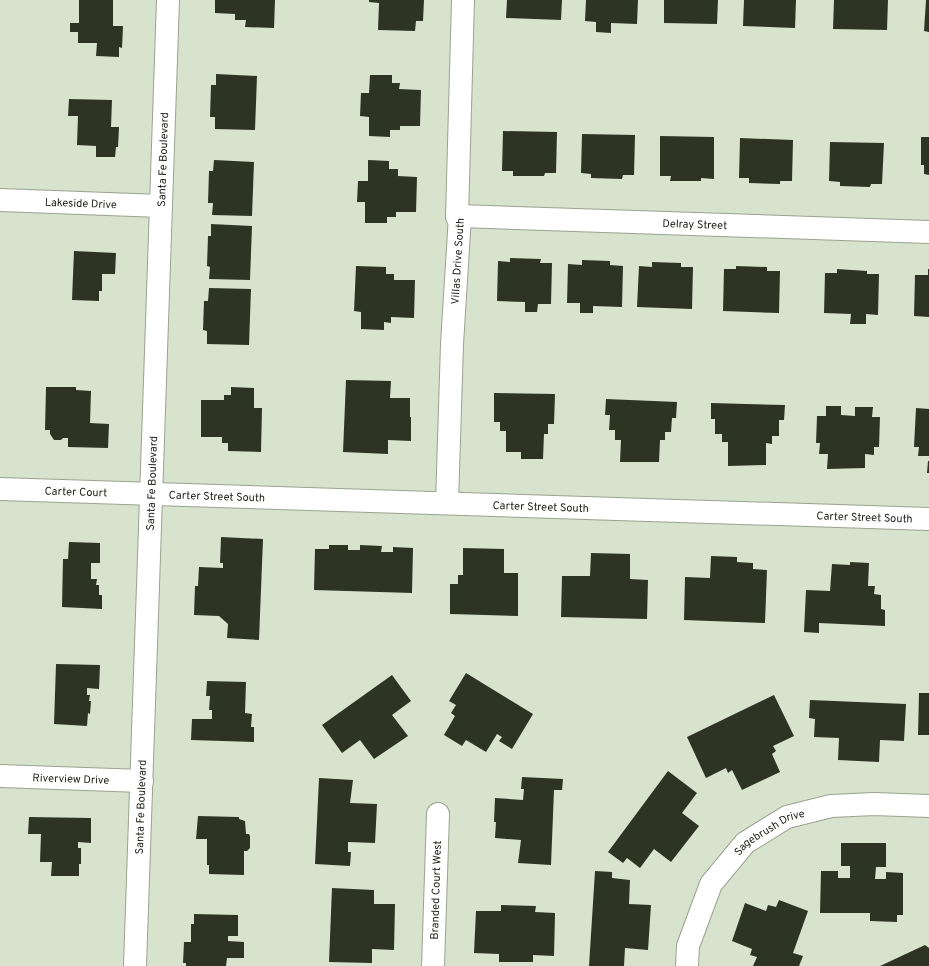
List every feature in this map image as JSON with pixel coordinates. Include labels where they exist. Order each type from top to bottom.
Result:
[{"type":"street","name":"Santa Fe Boulevard","points":[[135,966],[168,0]]},
{"type":"street","name":"Villas Drive South","points":[[447,502],[452,344],[460,216],[457,216],[463,0]]},
{"type":"street","name":"Lakeside Drive","points":[[0,200],[161,206]]},
{"type":"street","name":"Delray Street","points":[[460,216],[929,232]]},
{"type":"street","name":"Carter Court","points":[[0,489],[152,494]]},
{"type":"street","name":"Carter Street South","points":[[152,494],[447,502],[929,519]]},
{"type":"street","name":"Riverview Drive","points":[[0,776],[142,781]]},
{"type":"street","name":"Sagebrush Drive","points":[[687,966],[688,946],[710,884],[745,843],[787,817],[831,806],[874,804],[929,806]]},
{"type":"street","name":"Branded Court West","points":[[433,966],[438,814]]},
{"type":"building","points":[[79,0],[113,0],[113,26],[123,26],[122,48],[119,47],[119,57],[96,56],[97,43],[78,43],[78,32],[70,32],[70,23],[79,23]]},
{"type":"building","points":[[215,0],[275,0],[274,28],[245,27],[246,20],[235,20],[235,14],[215,13]]},
{"type":"building","points":[[369,0],[424,0],[423,21],[416,21],[415,31],[378,30],[379,3],[369,2]]},
{"type":"building","points":[[507,0],[562,0],[561,20],[506,18]]},
{"type":"building","points":[[586,0],[638,0],[637,24],[611,23],[611,33],[596,32],[596,22],[585,21]]},
{"type":"building","points":[[664,0],[718,0],[717,24],[664,23]]},
{"type":"building","points":[[744,0],[796,0],[795,28],[743,26]]},
{"type":"building","points":[[834,0],[888,0],[887,30],[833,29]]},
{"type":"building","points":[[926,0],[929,0],[929,32],[924,31]]},
{"type":"building","points":[[216,74],[257,76],[255,130],[215,129],[215,117],[210,117],[211,85],[216,85]]},
{"type":"building","points":[[370,75],[392,75],[392,83],[400,83],[399,89],[421,90],[420,126],[400,126],[400,130],[390,130],[390,137],[369,136],[369,117],[360,116],[361,93],[369,93]]},
{"type":"building","points":[[69,99],[112,100],[111,127],[119,127],[118,147],[116,147],[115,157],[96,157],[96,146],[77,145],[78,116],[68,116]]},
{"type":"building","points":[[503,131],[557,132],[556,173],[545,173],[544,176],[513,176],[513,171],[502,171]]},
{"type":"building","points":[[582,134],[635,135],[634,175],[623,175],[622,179],[591,178],[591,174],[581,173]]},
{"type":"building","points":[[660,136],[714,137],[714,179],[701,178],[701,181],[670,181],[671,176],[660,176]]},
{"type":"building","points":[[921,137],[929,137],[929,175],[924,174],[924,165],[921,165]]},
{"type":"building","points":[[740,138],[793,140],[792,181],[780,181],[780,184],[749,183],[749,178],[739,178]]},
{"type":"building","points":[[830,142],[884,143],[882,184],[871,184],[870,187],[840,186],[840,182],[829,181]]},
{"type":"building","points":[[214,160],[254,162],[252,216],[212,215],[213,203],[208,203],[209,171],[213,171]]},
{"type":"building","points":[[368,160],[389,161],[389,169],[398,169],[398,176],[417,177],[416,212],[396,212],[396,217],[387,217],[387,223],[365,223],[365,202],[357,202],[358,181],[368,181]]},
{"type":"building","points":[[211,224],[252,226],[250,280],[209,279],[210,267],[207,266],[208,236],[211,236]]},
{"type":"building","points":[[74,251],[116,253],[115,274],[102,274],[102,291],[99,291],[99,301],[72,300]]},
{"type":"building","points":[[510,258],[541,259],[540,263],[552,263],[551,304],[538,304],[537,312],[525,312],[525,302],[497,301],[498,261],[510,262]]},
{"type":"building","points":[[582,260],[610,261],[610,265],[623,266],[622,307],[593,306],[593,313],[580,313],[580,303],[567,303],[568,264],[582,265]]},
{"type":"building","points":[[652,262],[681,263],[681,267],[693,267],[692,309],[637,307],[639,266],[652,267]]},
{"type":"building","points":[[356,266],[386,267],[386,274],[394,274],[394,280],[415,280],[414,318],[391,317],[391,323],[384,322],[384,330],[361,329],[361,312],[354,311]]},
{"type":"building","points":[[736,266],[767,267],[767,271],[780,271],[779,313],[723,311],[724,269],[736,269]]},
{"type":"building","points":[[837,269],[867,271],[867,274],[879,274],[878,315],[866,314],[866,324],[850,324],[851,314],[824,313],[825,273],[837,273]]},
{"type":"building","points":[[928,269],[929,317],[914,316],[915,275],[928,275]]},
{"type":"building","points":[[209,288],[251,289],[249,345],[207,344],[207,331],[203,330],[204,301],[208,301]]},
{"type":"building","points":[[346,380],[391,381],[390,398],[410,398],[411,441],[388,440],[388,454],[343,452]]},
{"type":"building","points":[[46,387],[76,387],[76,390],[91,391],[90,423],[109,424],[108,448],[68,447],[68,438],[54,440],[50,434],[50,430],[45,430]]},
{"type":"building","points":[[231,387],[254,388],[254,408],[262,408],[261,452],[228,451],[228,443],[222,443],[222,437],[201,437],[201,400],[224,400],[224,395],[231,395]]},
{"type":"building","points":[[494,393],[555,394],[554,424],[548,424],[548,434],[544,434],[543,459],[521,459],[521,452],[506,452],[506,431],[500,431],[500,422],[494,422]]},
{"type":"building","points":[[606,399],[677,402],[676,418],[672,418],[671,432],[665,432],[665,440],[660,440],[659,462],[620,462],[621,440],[615,440],[615,430],[609,430],[610,415],[605,415]]},
{"type":"building","points":[[711,403],[785,405],[784,420],[779,420],[779,436],[772,436],[772,444],[766,443],[766,465],[728,466],[728,442],[722,442],[722,434],[715,434],[715,419],[711,419]]},
{"type":"building","points":[[826,406],[841,406],[841,415],[855,416],[855,407],[873,407],[872,417],[880,417],[879,447],[874,447],[874,455],[865,454],[865,468],[827,469],[828,454],[819,454],[820,443],[816,443],[817,416],[826,416]]},
{"type":"building","points":[[916,408],[929,409],[929,456],[918,456],[919,447],[914,447]]},
{"type":"building","points":[[928,461],[929,473],[927,473]]},
{"type":"building","points":[[221,537],[263,539],[259,640],[227,638],[228,624],[219,616],[194,615],[195,586],[198,586],[199,567],[223,568],[223,563],[220,563]]},
{"type":"building","points":[[69,542],[100,543],[100,563],[91,563],[91,579],[97,579],[96,585],[99,585],[99,595],[102,595],[102,609],[62,607],[63,559],[68,559]]},
{"type":"building","points":[[329,545],[348,545],[348,550],[360,550],[360,545],[382,546],[381,552],[393,552],[393,547],[413,548],[412,593],[314,590],[315,549],[329,549]]},
{"type":"building","points":[[463,548],[504,549],[504,573],[518,573],[518,616],[450,614],[450,584],[458,584],[458,575],[463,575]]},
{"type":"building","points":[[591,553],[630,554],[630,579],[648,580],[647,619],[561,617],[562,576],[590,576]]},
{"type":"building","points":[[711,556],[737,557],[737,562],[753,563],[753,569],[767,570],[765,623],[684,620],[685,577],[710,578]]},
{"type":"building","points":[[850,562],[869,563],[868,586],[875,586],[874,594],[881,595],[881,609],[885,610],[885,626],[819,623],[819,633],[804,632],[806,590],[830,591],[832,564],[850,565]]},
{"type":"building","points":[[56,664],[100,665],[99,689],[87,688],[87,695],[90,695],[89,701],[91,701],[87,726],[54,724]]},
{"type":"building","points":[[466,673],[533,714],[512,749],[499,741],[502,737],[497,734],[486,752],[466,740],[462,746],[444,735],[455,716],[451,713],[456,705],[449,701]]},
{"type":"building","points":[[392,675],[411,701],[392,715],[408,736],[374,759],[360,740],[342,753],[322,725]]},
{"type":"building","points":[[207,681],[246,682],[245,713],[252,714],[251,727],[254,727],[254,742],[191,740],[192,719],[212,719],[212,710],[209,710],[210,696],[206,696]]},
{"type":"building","points":[[919,693],[929,693],[929,735],[918,735]]},
{"type":"building","points":[[774,695],[794,736],[773,746],[776,751],[772,754],[780,772],[742,790],[732,770],[728,773],[726,768],[706,778],[687,737]]},
{"type":"building","points":[[810,700],[906,704],[904,741],[880,740],[879,762],[838,760],[839,738],[814,737],[815,719],[809,718]]},
{"type":"building","points":[[668,771],[697,793],[682,813],[699,826],[671,862],[654,849],[640,868],[627,858],[623,863],[608,852]]},
{"type":"building","points":[[522,777],[563,779],[562,790],[554,790],[551,865],[518,863],[521,840],[495,838],[495,798],[523,800],[524,789],[521,789]]},
{"type":"building","points":[[319,778],[353,780],[350,803],[377,804],[375,843],[348,842],[348,852],[351,852],[350,866],[315,864]]},
{"type":"building","points":[[198,816],[239,817],[239,819],[245,821],[246,834],[249,834],[250,836],[250,848],[247,851],[244,851],[244,875],[209,874],[209,865],[207,865],[207,839],[196,839]]},
{"type":"building","points":[[29,817],[91,818],[91,843],[78,842],[78,848],[81,848],[79,876],[51,876],[52,862],[40,862],[41,834],[28,834]]},
{"type":"building","points":[[841,843],[886,843],[886,867],[876,867],[875,879],[886,879],[886,872],[903,873],[903,915],[897,915],[897,922],[870,921],[870,913],[820,913],[821,871],[838,871],[838,878],[850,878],[850,866],[841,866]]},
{"type":"building","points":[[595,871],[612,872],[612,878],[630,880],[629,904],[651,905],[648,950],[625,948],[624,966],[589,966]]},
{"type":"building","points":[[332,888],[374,890],[374,904],[395,904],[394,950],[372,949],[372,963],[329,962]]},
{"type":"building","points":[[779,900],[808,911],[793,953],[803,956],[799,966],[753,966],[757,957],[750,955],[752,949],[732,941],[745,903],[766,911],[768,905],[776,907]]},
{"type":"building","points":[[501,905],[536,906],[535,912],[555,913],[554,956],[533,955],[533,962],[499,962],[499,954],[474,953],[476,911],[501,911]]},
{"type":"building","points":[[194,914],[238,915],[238,936],[228,936],[228,941],[244,942],[244,958],[227,958],[226,966],[186,966],[186,963],[183,963],[184,942],[191,942],[191,924],[194,924]]},
{"type":"building","points":[[925,945],[929,948],[929,966],[880,966]]}]
